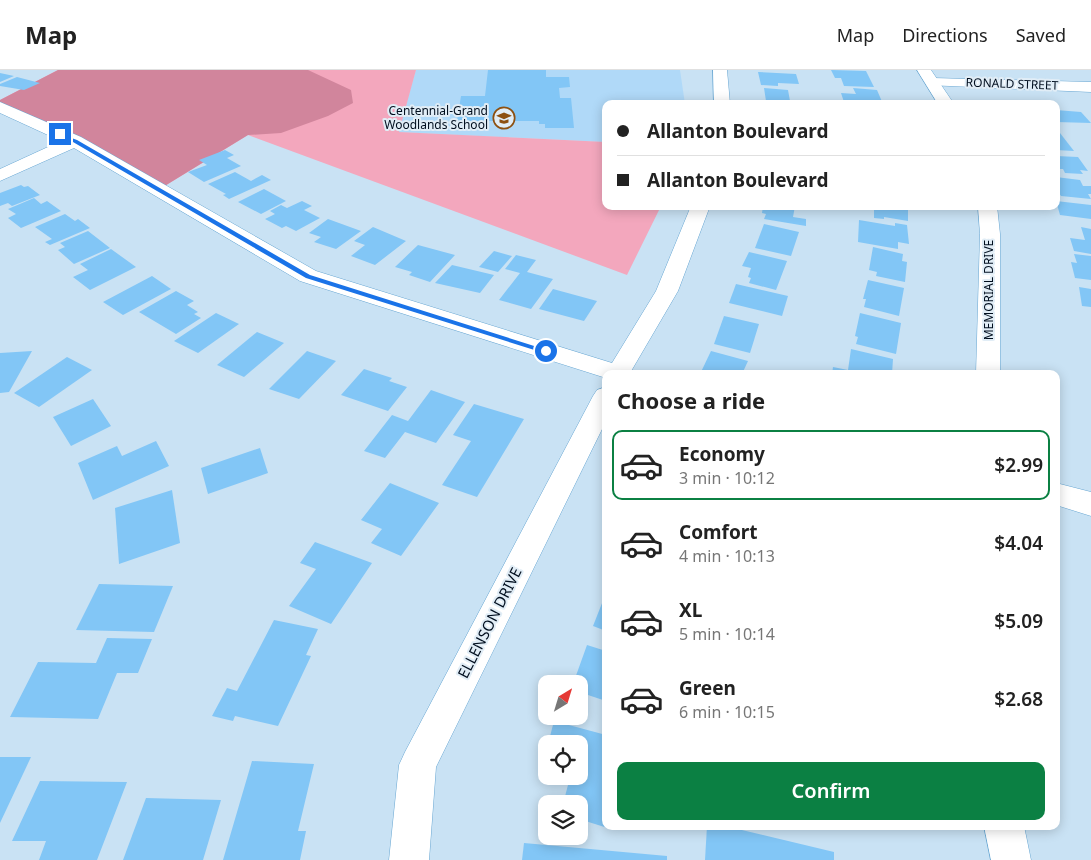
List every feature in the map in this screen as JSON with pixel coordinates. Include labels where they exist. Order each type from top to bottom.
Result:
[{"type":"street","points":[[720,70],[722,100]]},
{"type":"street","points":[[928,76],[943,100]]},
{"type":"street","name":"RONALD STREET","points":[[928,76],[1091,87]]},
{"type":"street","points":[[0,107],[75,141],[308,276],[602,377]]},
{"type":"street","points":[[0,176],[75,141]]},
{"type":"street","name":"ELLENSON DRIVE","points":[[620,370],[667,291],[699,210]]},
{"type":"street","name":"MEMORIAL DRIVE","points":[[987,210],[990,234],[988,370]]},
{"type":"street","name":"ELLENSON DRIVE","points":[[409,860],[418,766],[602,405]]},
{"type":"street","points":[[1060,495],[1091,504]]},
{"type":"street","points":[[1005,830],[1012,860]]},
{"type":"shaded area","points":[[58,70],[416,70],[399,132],[602,142],[602,210],[659,210],[627,275],[248,135],[163,187],[0,100]]},
{"type":"shaded area","points":[[58,70],[308,70],[351,90],[353,103],[328,116],[281,133],[248,135],[163,187],[0,107],[0,100]]},
{"type":"shaded area","name":"Centennial-Grand Woodlands School","points":[[416,70],[680,70],[684,100],[602,100],[602,142],[398,132]]},
{"type":"building","points":[[488,70],[546,70],[546,77],[569,77],[570,87],[559,88],[560,98],[571,98],[574,128],[545,128],[545,124],[539,124],[539,121],[457,121],[461,96],[485,96]]},
{"type":"building","points":[[831,70],[866,71],[874,87],[844,86],[841,78],[835,78]]},
{"type":"building","points":[[758,72],[796,74],[799,84],[778,83],[778,86],[761,85]]},
{"type":"building","points":[[0,73],[14,76],[0,82]]},
{"type":"building","points":[[17,77],[40,83],[24,90],[0,86],[0,84]]},
{"type":"building","points":[[764,88],[788,90],[790,100],[766,100]]},
{"type":"building","points":[[853,88],[877,90],[881,100],[843,100],[841,93],[856,94]]},
{"type":"building","points":[[1060,110],[1081,112],[1091,123],[1060,122]]},
{"type":"building","points":[[1060,133],[1074,151],[1060,150]]},
{"type":"building","points":[[225,150],[234,155],[227,158],[241,166],[204,182],[188,172],[207,165],[199,160]]},
{"type":"building","points":[[1060,156],[1078,157],[1088,171],[1080,170],[1083,174],[1065,173],[1063,169],[1060,169]]},
{"type":"building","points":[[235,172],[251,181],[262,175],[271,180],[229,199],[223,195],[226,194],[208,184]]},
{"type":"building","points":[[1060,178],[1080,180],[1083,186],[1091,186],[1091,194],[1088,194],[1091,199],[1061,196]]},
{"type":"building","points":[[21,185],[24,187],[28,186],[40,195],[12,206],[8,203],[0,206],[0,193]]},
{"type":"building","points":[[264,189],[286,201],[261,214],[238,202]]},
{"type":"building","points":[[34,198],[41,204],[47,201],[61,211],[21,228],[8,218],[16,214],[8,209]]},
{"type":"building","points":[[302,201],[312,206],[304,210],[320,218],[296,231],[286,226],[282,228],[265,219],[275,214],[270,211],[281,205],[287,208]]},
{"type":"building","points":[[1060,201],[1091,205],[1091,219],[1060,215]]},
{"type":"building","points":[[762,210],[794,210],[793,217],[806,219],[806,226],[764,219],[766,214],[762,213]]},
{"type":"building","points":[[874,210],[908,210],[908,221],[884,217],[884,219],[874,218]]},
{"type":"building","points":[[65,214],[75,221],[78,219],[90,228],[50,245],[45,242],[52,239],[35,227]]},
{"type":"building","points":[[328,219],[361,231],[336,249],[314,242],[321,237],[309,233]]},
{"type":"building","points":[[859,220],[895,226],[895,223],[907,225],[909,244],[898,242],[898,249],[858,242]]},
{"type":"building","points":[[764,224],[799,232],[791,256],[755,248]]},
{"type":"building","points":[[373,227],[406,241],[375,265],[351,256],[365,245],[354,241]]},
{"type":"building","points":[[1081,227],[1091,229],[1091,254],[1074,251],[1070,238],[1085,240]]},
{"type":"building","points":[[88,231],[110,248],[74,264],[58,250],[65,247],[60,243]]},
{"type":"building","points":[[418,245],[455,255],[430,282],[409,275],[412,272],[395,267]]},
{"type":"building","points":[[873,247],[903,254],[902,261],[907,262],[905,282],[876,276],[877,272],[869,270]]},
{"type":"building","points":[[111,249],[136,267],[90,290],[73,277],[88,270],[80,264]]},
{"type":"building","points":[[494,251],[512,256],[498,272],[479,267]]},
{"type":"building","points":[[749,252],[787,261],[776,290],[749,283],[751,278],[748,277],[751,268],[742,266]]},
{"type":"building","points":[[1074,254],[1091,256],[1091,280],[1075,278],[1071,262],[1077,263]]},
{"type":"building","points":[[516,255],[536,260],[527,272],[553,279],[531,309],[499,300],[520,273],[505,269]]},
{"type":"building","points":[[452,265],[494,275],[480,293],[435,283]]},
{"type":"building","points":[[152,276],[171,289],[123,315],[103,302]]},
{"type":"building","points":[[868,280],[904,288],[899,316],[864,307],[866,299],[863,299]]},
{"type":"building","points":[[736,284],[788,296],[782,316],[729,303]]},
{"type":"building","points":[[1079,287],[1091,289],[1091,307],[1082,306]]},
{"type":"building","points":[[553,289],[597,301],[584,321],[539,309]]},
{"type":"building","points":[[176,291],[194,301],[187,305],[198,312],[194,314],[201,318],[176,334],[139,312]]},
{"type":"building","points":[[216,313],[239,324],[198,353],[174,341]]},
{"type":"building","points":[[860,313],[901,323],[896,354],[856,344],[858,337],[855,336]]},
{"type":"building","points":[[724,316],[759,324],[750,353],[714,344]]},
{"type":"building","points":[[257,332],[284,343],[244,377],[217,365]]},
{"type":"building","points":[[851,349],[893,359],[892,370],[848,370]]},
{"type":"building","points":[[32,351],[9,392],[0,393],[0,353]]},
{"type":"building","points":[[307,351],[336,361],[299,399],[269,389]]},
{"type":"building","points":[[711,351],[748,361],[744,370],[702,370]]},
{"type":"building","points":[[67,357],[92,370],[39,407],[14,393]]},
{"type":"building","points":[[833,367],[848,370],[833,370]]},
{"type":"building","points":[[364,369],[392,378],[389,381],[407,387],[388,411],[341,395]]},
{"type":"building","points":[[431,390],[465,402],[436,443],[405,432],[385,458],[364,451],[392,415],[408,421]]},
{"type":"building","points":[[93,399],[111,426],[71,446],[53,417]]},
{"type":"building","points":[[474,404],[524,419],[477,497],[442,485],[471,441],[453,435]]},
{"type":"building","points":[[156,441],[169,466],[93,500],[78,463],[117,446],[122,456]]},
{"type":"building","points":[[260,448],[268,473],[208,494],[201,468]]},
{"type":"building","points":[[390,483],[439,503],[401,556],[371,543],[382,529],[361,520]]},
{"type":"building","points":[[172,490],[180,543],[119,564],[115,508]]},
{"type":"building","points":[[315,542],[372,563],[331,624],[289,606],[316,569],[300,563]]},
{"type":"building","points":[[99,584],[173,586],[154,632],[76,630]]},
{"type":"building","points":[[602,603],[602,629],[593,626]]},
{"type":"building","points":[[274,620],[318,629],[306,655],[311,656],[278,726],[235,716],[233,721],[212,716],[227,688],[237,691]]},
{"type":"building","points":[[107,638],[152,639],[138,673],[117,673],[98,719],[10,717],[38,662],[96,663]]},
{"type":"building","points":[[587,645],[602,650],[602,700],[588,695],[588,675],[576,675]]},
{"type":"building","points":[[553,725],[569,725],[602,734],[602,826],[588,822],[588,795],[565,795],[568,785],[588,785],[588,735],[550,735]]},
{"type":"building","points":[[0,757],[31,757],[0,823]]},
{"type":"building","points":[[252,761],[314,764],[298,831],[306,831],[300,860],[223,860]]},
{"type":"building","points":[[40,781],[127,782],[97,860],[39,860],[46,841],[12,841]]},
{"type":"building","points":[[146,798],[221,800],[203,860],[123,860]]},
{"type":"building","points":[[707,830],[742,830],[834,852],[834,860],[705,860]]},
{"type":"building","points":[[524,843],[667,856],[667,860],[522,860]]},
{"type":"place","name":"Centennial-Grand Woodlands School","points":[[504,118]]},
{"type":"route","points":[[60,134],[308,276],[546,351]]}]
